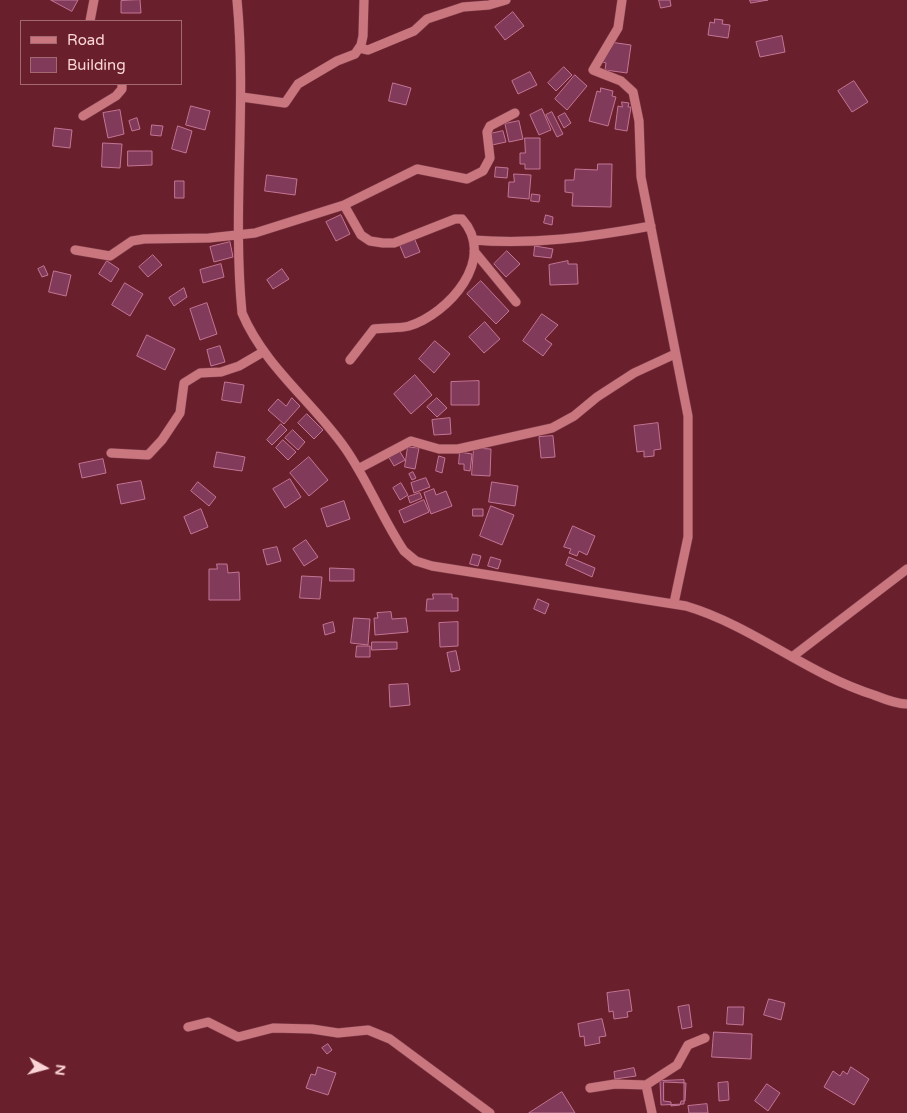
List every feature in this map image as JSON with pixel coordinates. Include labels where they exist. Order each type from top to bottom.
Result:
[{"type":"street","points":[[90,20],[94,0]]},
{"type":"street","points":[[237,0],[242,97],[239,167],[242,313],[251,334],[263,352],[345,448],[376,498],[388,526],[404,551],[416,561],[432,566],[674,604],[701,610],[768,642],[850,688],[907,704]]},
{"type":"street","points":[[242,97],[285,102],[298,84],[330,65],[355,54],[363,36],[364,0]]},
{"type":"street","points":[[359,48],[368,50],[414,31],[427,19],[462,7],[489,5],[506,0]]},
{"type":"street","points":[[622,0],[618,28],[593,70],[621,81],[634,92],[639,121],[641,178],[675,354],[687,404],[689,519],[686,554],[674,604]]},
{"type":"street","points":[[83,116],[116,96],[122,89],[122,85]]},
{"type":"street","points":[[75,250],[110,256],[132,241],[144,239],[209,238],[255,233],[344,205],[417,169],[467,179],[483,171],[490,158],[487,132],[490,126],[515,113]]},
{"type":"street","points":[[344,205],[353,224],[361,235],[370,241],[394,243],[455,219],[462,219],[472,240],[474,251],[474,262],[469,274],[456,294],[438,311],[408,326],[374,329],[350,360]]},
{"type":"street","points":[[472,240],[522,243],[565,240],[651,226]]},
{"type":"street","points":[[474,251],[516,302]]},
{"type":"street","points":[[111,453],[148,455],[162,440],[180,413],[184,383],[200,373],[221,372],[238,366],[263,352]]},
{"type":"street","points":[[358,469],[411,441],[439,449],[458,449],[552,428],[574,416],[597,397],[634,373],[675,354]]},
{"type":"street","points":[[792,657],[907,569]]},
{"type":"street","points":[[188,1027],[208,1022],[238,1037],[273,1028],[312,1029],[338,1033],[368,1030],[390,1039],[490,1113]]},
{"type":"street","points":[[590,1088],[615,1084],[646,1085],[677,1065],[688,1045],[705,1038]]},
{"type":"street","points":[[646,1085],[652,1113]]},
{"type":"building","points":[[51,0],[78,0],[72,11]]},
{"type":"building","points":[[140,0],[141,13],[121,13],[121,1]]},
{"type":"building","points":[[659,0],[670,0],[671,6],[661,8]]},
{"type":"building","points":[[750,0],[768,0],[751,3]]},
{"type":"building","points":[[513,12],[524,26],[505,40],[495,27]]},
{"type":"building","points":[[715,19],[723,20],[722,24],[730,25],[728,38],[708,35],[710,22],[714,23]]},
{"type":"building","points":[[782,36],[785,52],[760,57],[756,42]]},
{"type":"building","points":[[610,42],[631,45],[627,73],[605,70],[606,63],[603,62],[605,50]]},
{"type":"building","points":[[564,67],[572,75],[556,91],[548,83]]},
{"type":"building","points":[[530,72],[537,85],[518,94],[512,81]]},
{"type":"building","points":[[575,75],[587,86],[567,110],[555,99]]},
{"type":"building","points":[[854,81],[868,102],[852,112],[838,91]]},
{"type":"building","points":[[393,83],[411,88],[406,105],[389,101]]},
{"type":"building","points":[[601,88],[613,91],[612,96],[616,97],[608,126],[589,121],[597,91],[600,92]]},
{"type":"building","points":[[622,102],[629,103],[628,107],[631,107],[627,131],[615,129],[618,106],[622,107]]},
{"type":"building","points":[[191,106],[210,111],[205,130],[186,125]]},
{"type":"building","points":[[542,109],[551,130],[539,135],[530,115]]},
{"type":"building","points":[[120,110],[124,134],[108,138],[103,113]]},
{"type":"building","points":[[552,112],[563,134],[557,137],[546,115]]},
{"type":"building","points":[[565,113],[571,123],[564,128],[558,117]]},
{"type":"building","points":[[137,118],[140,129],[132,131],[129,121]]},
{"type":"building","points":[[519,121],[523,139],[509,142],[505,124]]},
{"type":"building","points":[[152,125],[163,126],[161,136],[151,135]]},
{"type":"building","points":[[178,126],[192,131],[186,153],[172,149]]},
{"type":"building","points":[[55,128],[72,130],[70,148],[53,146]]},
{"type":"building","points":[[503,131],[506,142],[492,145],[490,134]]},
{"type":"building","points":[[525,138],[540,138],[540,169],[525,169],[525,164],[520,164],[520,153],[525,153]]},
{"type":"building","points":[[103,143],[122,144],[120,168],[102,167]]},
{"type":"building","points":[[128,151],[152,151],[152,165],[128,166]]},
{"type":"building","points":[[598,164],[612,164],[611,207],[572,206],[573,193],[565,192],[565,180],[574,180],[575,169],[597,170]]},
{"type":"building","points":[[496,167],[508,168],[507,178],[495,177]]},
{"type":"building","points":[[514,174],[531,175],[529,199],[508,197],[509,182],[514,182]]},
{"type":"building","points":[[267,175],[297,179],[295,195],[265,191]]},
{"type":"building","points":[[175,181],[184,181],[184,198],[175,198]]},
{"type":"building","points":[[532,194],[540,195],[539,202],[531,201]]},
{"type":"building","points":[[341,215],[350,234],[336,241],[326,222]]},
{"type":"building","points":[[546,215],[553,217],[552,225],[544,223]]},
{"type":"building","points":[[415,240],[420,252],[405,258],[400,246]]},
{"type":"building","points":[[230,242],[233,257],[214,262],[210,247]]},
{"type":"building","points":[[535,246],[553,249],[551,258],[534,256]]},
{"type":"building","points":[[507,251],[520,264],[506,277],[494,264]]},
{"type":"building","points":[[153,255],[162,265],[148,277],[139,267]]},
{"type":"building","points":[[107,261],[119,269],[111,282],[99,274]]},
{"type":"building","points":[[568,261],[568,264],[577,264],[578,284],[550,285],[549,265]]},
{"type":"building","points":[[221,264],[224,277],[203,283],[200,270]]},
{"type":"building","points":[[44,266],[48,275],[42,277],[38,269]]},
{"type":"building","points":[[282,269],[289,279],[273,289],[267,280]]},
{"type":"building","points":[[54,271],[71,275],[66,296],[49,292]]},
{"type":"building","points":[[481,281],[509,311],[496,324],[467,294]]},
{"type":"building","points":[[125,283],[143,294],[130,316],[112,305]]},
{"type":"building","points":[[184,288],[187,297],[174,306],[169,298]]},
{"type":"building","points":[[207,303],[217,334],[200,340],[190,309]]},
{"type":"building","points":[[542,314],[558,325],[545,339],[552,344],[543,356],[523,341]]},
{"type":"building","points":[[485,322],[500,339],[484,353],[469,337]]},
{"type":"building","points":[[147,335],[175,349],[165,370],[137,356]]},
{"type":"building","points":[[435,341],[450,354],[434,373],[419,359]]},
{"type":"building","points":[[220,346],[225,362],[211,366],[207,350]]},
{"type":"building","points":[[415,375],[432,395],[411,414],[394,394]]},
{"type":"building","points":[[479,381],[479,405],[451,405],[451,382]]},
{"type":"building","points":[[225,382],[244,385],[241,403],[222,400]]},
{"type":"building","points":[[292,398],[300,406],[284,424],[268,410],[278,399],[286,406]]},
{"type":"building","points":[[437,398],[447,408],[437,417],[427,407]]},
{"type":"building","points":[[307,414],[323,430],[314,439],[298,423]]},
{"type":"building","points":[[450,418],[451,434],[434,435],[432,420]]},
{"type":"building","points":[[658,423],[661,449],[654,450],[654,456],[644,457],[644,451],[637,452],[634,426]]},
{"type":"building","points":[[281,424],[287,430],[272,445],[267,440]]},
{"type":"building","points":[[293,430],[305,442],[298,450],[285,438]]},
{"type":"building","points":[[553,436],[555,457],[541,458],[539,437]]},
{"type":"building","points":[[283,440],[296,452],[288,460],[276,448]]},
{"type":"building","points":[[408,447],[419,448],[415,469],[405,467]]},
{"type":"building","points":[[474,448],[491,449],[490,476],[472,475]]},
{"type":"building","points":[[399,450],[405,460],[394,466],[388,456]]},
{"type":"building","points":[[217,452],[245,457],[242,471],[214,467]]},
{"type":"building","points":[[460,452],[472,454],[470,471],[464,470],[464,464],[459,464]]},
{"type":"building","points":[[439,456],[445,458],[442,473],[436,471]]},
{"type":"building","points":[[309,457],[328,480],[309,496],[290,473]]},
{"type":"building","points":[[103,459],[106,473],[82,478],[79,464]]},
{"type":"building","points":[[413,472],[416,478],[412,480],[409,474]]},
{"type":"building","points":[[426,478],[430,487],[414,493],[411,483]]},
{"type":"building","points":[[290,479],[301,497],[285,508],[273,489]]},
{"type":"building","points":[[141,481],[145,499],[121,504],[117,485]]},
{"type":"building","points":[[198,482],[216,497],[209,506],[191,491]]},
{"type":"building","points":[[492,482],[518,486],[515,506],[489,502]]},
{"type":"building","points":[[401,483],[408,495],[400,500],[393,488]]},
{"type":"building","points":[[434,489],[436,495],[446,491],[452,506],[431,514],[424,493]]},
{"type":"building","points":[[420,493],[422,498],[410,503],[408,497]]},
{"type":"building","points":[[424,500],[429,512],[404,523],[399,511]]},
{"type":"building","points":[[344,501],[350,519],[327,527],[321,509]]},
{"type":"building","points":[[491,506],[514,515],[502,545],[480,536]]},
{"type":"building","points":[[201,509],[208,527],[191,534],[184,517]]},
{"type":"building","points":[[473,509],[483,509],[483,516],[473,516]]},
{"type":"building","points":[[573,526],[595,536],[587,555],[579,551],[577,556],[569,553],[571,549],[564,547]]},
{"type":"building","points":[[306,540],[318,557],[304,566],[293,549]]},
{"type":"building","points":[[277,547],[281,561],[267,565],[263,550]]},
{"type":"building","points":[[473,554],[481,556],[478,566],[470,564]]},
{"type":"building","points":[[491,557],[501,560],[498,569],[488,566]]},
{"type":"building","points":[[569,557],[595,568],[592,577],[566,565]]},
{"type":"building","points":[[217,564],[227,564],[228,573],[239,572],[240,600],[209,600],[209,569],[217,569]]},
{"type":"building","points":[[330,568],[354,569],[354,581],[330,581]]},
{"type":"building","points":[[302,576],[322,577],[320,599],[300,598]]},
{"type":"building","points":[[433,594],[452,594],[452,598],[458,598],[458,611],[426,611],[427,599],[433,599]]},
{"type":"building","points":[[538,599],[549,604],[545,614],[534,609]]},
{"type":"building","points":[[391,612],[392,619],[406,618],[408,632],[375,635],[374,618],[378,618],[377,613]]},
{"type":"building","points":[[354,618],[370,619],[368,645],[351,643]]},
{"type":"building","points":[[333,622],[335,632],[325,635],[323,625]]},
{"type":"building","points":[[458,622],[458,646],[440,647],[439,623]]},
{"type":"building","points":[[372,642],[397,642],[397,649],[372,650]]},
{"type":"building","points":[[357,646],[370,646],[370,657],[356,657]]},
{"type":"building","points":[[456,651],[460,670],[451,672],[447,653]]},
{"type":"building","points":[[408,684],[410,705],[390,707],[389,685]]},
{"type":"building","points":[[629,990],[632,1011],[627,1012],[628,1017],[614,1019],[613,1011],[609,1012],[607,993]]},
{"type":"building","points":[[769,999],[785,1003],[781,1020],[764,1015]]},
{"type":"building","points":[[689,1005],[692,1027],[682,1029],[678,1007]]},
{"type":"building","points":[[728,1007],[744,1007],[743,1025],[727,1024]]},
{"type":"building","points":[[602,1019],[606,1036],[599,1037],[600,1043],[585,1046],[584,1036],[580,1037],[578,1024]]},
{"type":"building","points":[[714,1032],[752,1034],[751,1059],[712,1057]]},
{"type":"building","points":[[328,1044],[332,1050],[327,1054],[322,1048]]},
{"type":"building","points":[[318,1067],[336,1073],[328,1095],[306,1088],[311,1074],[315,1075]]},
{"type":"building","points":[[851,1067],[869,1079],[854,1105],[824,1087],[833,1071],[840,1076],[843,1071],[847,1074]]},
{"type":"building","points":[[634,1068],[636,1076],[615,1079],[614,1072]]},
{"type":"building","points":[[684,1080],[684,1104],[661,1105],[660,1081]]},
{"type":"building","points":[[664,1082],[686,1083],[685,1101],[681,1101],[680,1105],[671,1106],[671,1102],[664,1101]]},
{"type":"building","points":[[728,1082],[729,1100],[719,1101],[718,1083]]},
{"type":"building","points":[[767,1084],[780,1093],[768,1111],[755,1101]]},
{"type":"building","points":[[562,1092],[575,1113],[529,1113]]},
{"type":"building","points":[[707,1104],[708,1113],[689,1113],[688,1106]]}]
